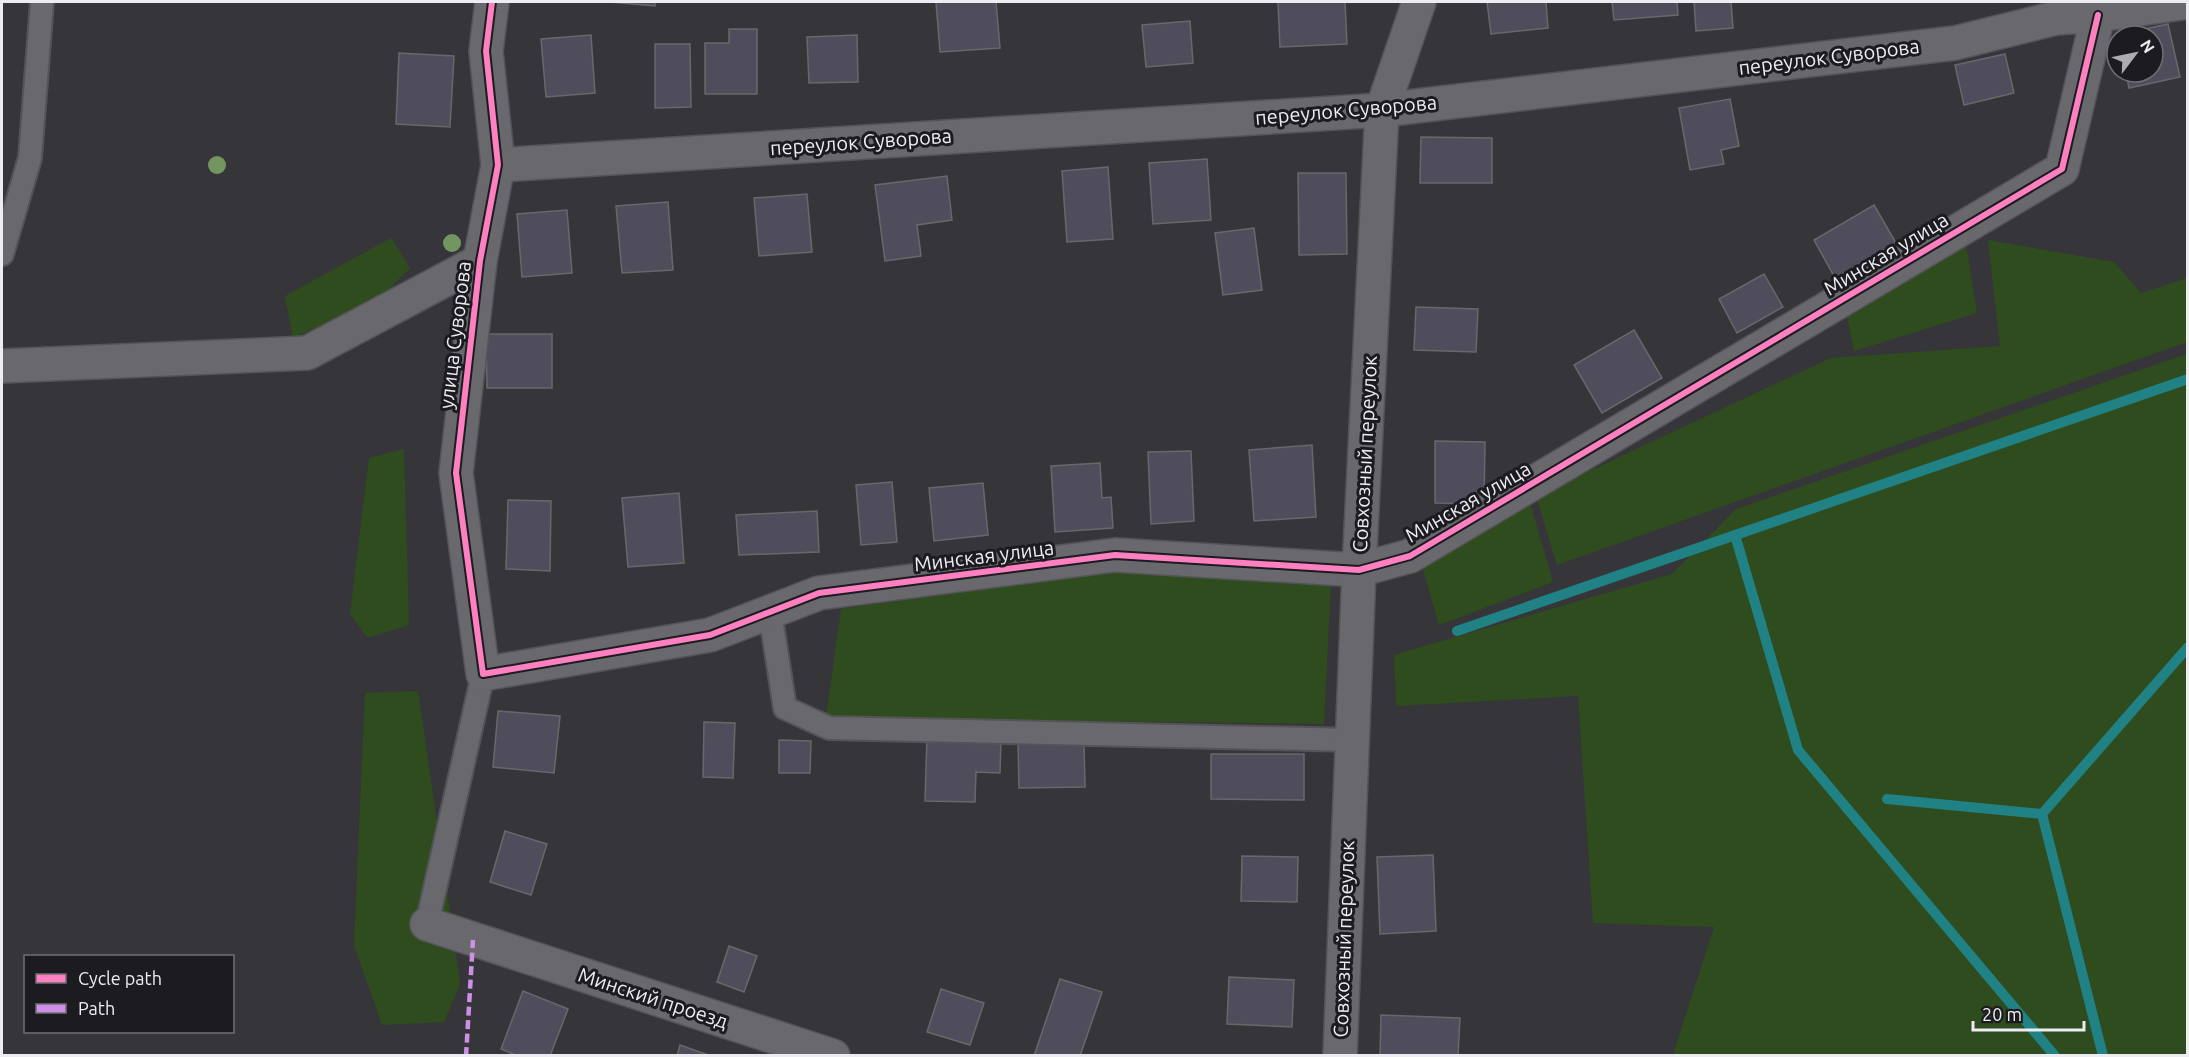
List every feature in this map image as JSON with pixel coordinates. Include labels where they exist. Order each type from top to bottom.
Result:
[{"type":"street","name":"улица Суворова","points":[[483,674],[456,473],[480,261],[498,165],[486,51],[492,2]]},
{"type":"street","name":"Совхозный переулок","points":[[1340,1056],[1359,570],[1382,110],[1419,2]]},
{"type":"street","points":[[2013,2],[2056,18]]},
{"type":"street","name":"переулок Суворова","points":[[498,165],[1382,110],[1955,43],[2056,18],[2098,15],[2187,2]]},
{"type":"street","name":"Минская улица","points":[[483,674],[710,635],[819,594],[1115,555],[1359,570],[1410,556],[2062,169],[2098,15]]},
{"type":"street","points":[[2,366],[307,353],[480,261]]},
{"type":"street","name":"Минский проезд","points":[[427,924],[833,1056]]},
{"type":"lane","points":[[2,254],[30,158],[42,2]]},
{"type":"lane","points":[[770,612],[785,708],[830,728],[1352,740]]},
{"type":"lane","points":[[427,924],[483,674]]},
{"type":"green space","points":[[391,238],[410,268],[379,299],[293,338],[285,296]]},
{"type":"green space","points":[[1988,240],[2114,262],[2141,293],[2187,278],[2187,342],[1557,565],[1536,496],[1831,358],[2000,346]]},
{"type":"green space","points":[[1966,244],[1977,313],[1854,351],[1846,312]]},
{"type":"green space","points":[[2187,354],[2187,1055],[1673,1055],[1714,927],[1593,923],[1578,696],[1396,706],[1394,655],[1672,574],[1736,509]]},
{"type":"green space","points":[[404,449],[409,625],[368,638],[350,614],[369,458]]},
{"type":"green space","points":[[1529,499],[1553,582],[1439,625],[1421,563]]},
{"type":"green space","points":[[1114,572],[1331,581],[1324,724],[826,718],[841,609]]},
{"type":"green space","points":[[418,691],[460,984],[444,1022],[382,1025],[354,945],[365,693]]},
{"type":"building","points":[[610,2],[655,2],[655,6]]},
{"type":"building","points":[[936,2],[996,2],[1000,48],[940,52]]},
{"type":"building","points":[[1278,2],[1345,2],[1347,44],[1280,47]]},
{"type":"building","points":[[1487,2],[1546,2],[1548,28],[1491,34]]},
{"type":"building","points":[[1612,2],[1677,2],[1678,15],[1614,20]]},
{"type":"building","points":[[1694,2],[1731,2],[1733,28],[1696,31]]},
{"type":"building","points":[[1190,21],[1193,63],[1146,67],[1142,25]]},
{"type":"building","points":[[2168,24],[2180,77],[2165,80],[2165,25]]},
{"type":"building","points":[[729,29],[757,29],[757,94],[705,94],[705,43],[729,43]]},
{"type":"building","points":[[591,35],[595,93],[546,97],[541,39]]},
{"type":"building","points":[[857,35],[858,82],[809,83],[807,37]]},
{"type":"building","points":[[655,44],[690,44],[691,107],[655,108]]},
{"type":"building","points":[[399,53],[454,56],[450,127],[396,124]]},
{"type":"building","points":[[2005,54],[2014,93],[1964,105],[1955,65]]},
{"type":"building","points":[[2128,84],[2148,84],[2129,88]]},
{"type":"building","points":[[1730,99],[1739,146],[1721,150],[1724,164],[1690,170],[1679,108]]},
{"type":"building","points":[[1421,137],[1492,138],[1492,183],[1420,183]]},
{"type":"building","points":[[1207,159],[1211,220],[1153,224],[1149,163]]},
{"type":"building","points":[[1108,167],[1113,239],[1067,242],[1062,171]]},
{"type":"building","points":[[1298,173],[1346,173],[1347,254],[1299,255]]},
{"type":"building","points":[[947,176],[952,220],[917,225],[921,256],[885,261],[875,185]]},
{"type":"building","points":[[807,194],[812,252],[759,256],[754,198]]},
{"type":"building","points":[[668,202],[673,270],[622,273],[616,206]]},
{"type":"building","points":[[1874,205],[1896,243],[1835,278],[1814,240]]},
{"type":"building","points":[[567,210],[572,273],[522,277],[517,214]]},
{"type":"building","points":[[1254,228],[1262,290],[1223,295],[1215,233]]},
{"type":"building","points":[[1764,274],[1783,307],[1737,333],[1719,299]]},
{"type":"building","points":[[1416,307],[1478,309],[1476,352],[1414,350]]},
{"type":"building","points":[[1634,330],[1662,378],[1602,413],[1574,365]]},
{"type":"building","points":[[486,334],[552,334],[552,388],[487,388]]},
{"type":"building","points":[[1435,441],[1485,442],[1484,504],[1435,503]]},
{"type":"building","points":[[1312,445],[1316,517],[1254,521],[1249,450]]},
{"type":"building","points":[[1191,451],[1194,521],[1151,524],[1148,452]]},
{"type":"building","points":[[1100,463],[1102,498],[1111,497],[1113,528],[1055,532],[1051,466]]},
{"type":"building","points":[[892,482],[897,542],[861,545],[856,485]]},
{"type":"building","points":[[983,483],[988,535],[934,541],[929,488]]},
{"type":"building","points":[[679,493],[684,563],[628,567],[622,498]]},
{"type":"building","points":[[508,500],[551,501],[550,571],[506,569]]},
{"type":"building","points":[[817,511],[819,552],[739,555],[736,515]]},
{"type":"building","points":[[498,711],[560,716],[554,773],[493,767]]},
{"type":"building","points":[[704,722],[735,723],[733,778],[703,777]]},
{"type":"building","points":[[927,737],[1001,739],[1000,773],[976,772],[975,802],[925,801]]},
{"type":"building","points":[[779,740],[811,741],[810,773],[779,773]]},
{"type":"building","points":[[1084,742],[1085,787],[1019,788],[1018,743]]},
{"type":"building","points":[[1211,754],[1304,754],[1304,800],[1211,799]]},
{"type":"building","points":[[505,831],[547,844],[531,895],[490,882]]},
{"type":"building","points":[[1433,855],[1436,931],[1380,934],[1377,857]]},
{"type":"building","points":[[1242,856],[1298,857],[1297,902],[1241,901]]},
{"type":"building","points":[[729,946],[757,956],[744,992],[717,982]]},
{"type":"building","points":[[1229,977],[1294,980],[1292,1027],[1227,1024]]},
{"type":"building","points":[[1060,979],[1102,992],[1080,1056],[1034,1056]]},
{"type":"building","points":[[941,989],[984,1003],[970,1045],[927,1032]]},
{"type":"building","points":[[523,991],[568,1009],[550,1056],[518,1056],[501,1049]]},
{"type":"building","points":[[1381,1015],[1460,1018],[1458,1056],[1380,1056]]},
{"type":"building","points":[[680,1045],[711,1056],[677,1056]]},
{"type":"waterway","points":[[1457,631],[2188,379]]},
{"type":"waterway","points":[[1735,535],[1798,750],[2055,1056]]},
{"type":"waterway","points":[[2103,1056],[2042,814],[2188,647]]},
{"type":"waterway","points":[[1887,799],[2042,814]]},
{"type":"marked path","points":[[466,1056],[473,940]]},
{"type":"cycle path","points":[[492,2],[486,51],[498,165],[480,261],[456,473],[483,674],[710,635],[819,593],[1115,555],[1359,570],[1410,556],[2062,169],[2098,15]]}]
